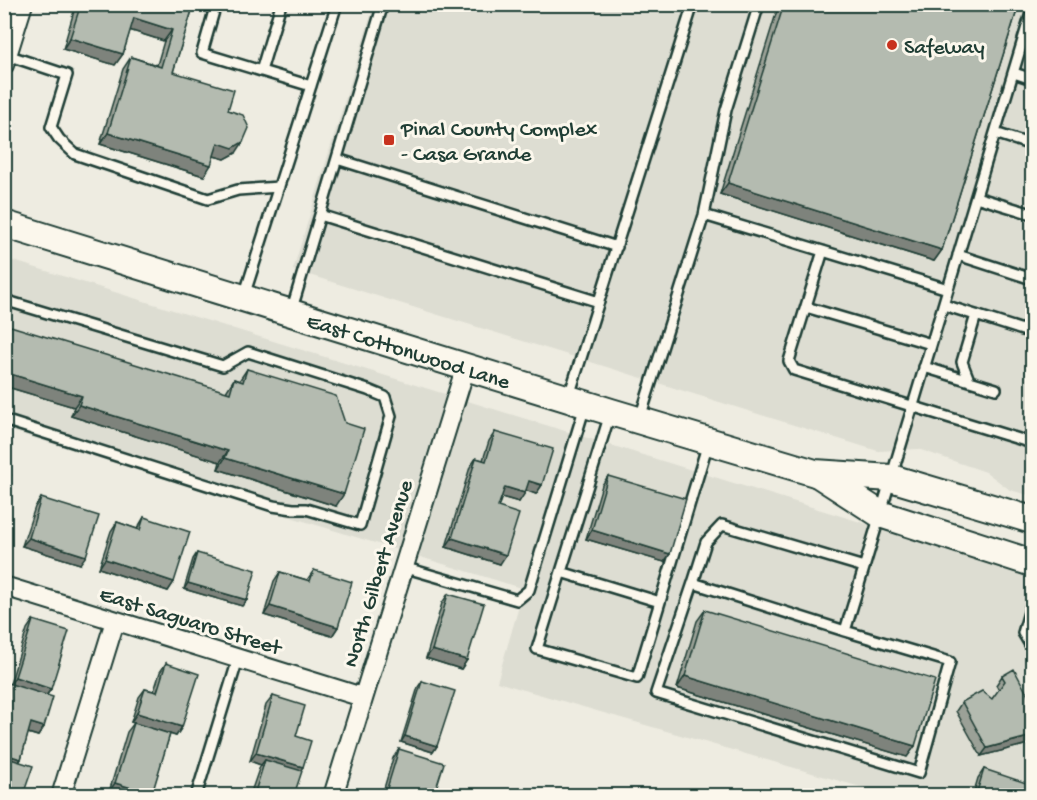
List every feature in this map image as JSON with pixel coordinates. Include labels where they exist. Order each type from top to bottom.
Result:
[{"type":"main road","name":"East Cottonwood Lane","points":[[4,224],[611,412],[815,472],[891,478],[1032,520]]},
{"type":"main road","name":"East Cottonwood Lane","points":[[815,472],[880,514],[1032,563]]},
{"type":"street","points":[[6,60],[23,4]]},
{"type":"street","name":"North Gilbert Avenue","points":[[333,795],[466,366]]},
{"type":"street","name":"East Saguaro Street","points":[[4,586],[362,698]]},
{"type":"street","points":[[61,795],[115,621]]},
{"type":"lane","points":[[216,4],[202,53],[311,86]]},
{"type":"lane","points":[[261,71],[281,4]]},
{"type":"lane","points":[[244,298],[337,4]]},
{"type":"lane","points":[[291,312],[383,4]]},
{"type":"lane","points":[[403,567],[517,600],[529,590],[577,401],[599,302],[693,4]]},
{"type":"lane","points":[[640,420],[704,215],[726,110],[759,4]]},
{"type":"lane","points":[[845,631],[1032,14]]},
{"type":"lane","points":[[6,60],[67,75],[51,127],[59,139],[75,154],[208,199],[238,190],[279,187]]},
{"type":"lane","points":[[1014,73],[1032,79]]},
{"type":"lane","points":[[995,133],[1032,145]]},
{"type":"lane","points":[[337,159],[616,247]]},
{"type":"lane","points":[[976,197],[1032,214]]},
{"type":"lane","points":[[320,214],[599,302]]},
{"type":"lane","points":[[704,215],[948,289]]},
{"type":"lane","points":[[824,251],[789,361],[794,370],[1032,443]]},
{"type":"lane","points":[[958,255],[1032,279]]},
{"type":"lane","points":[[4,300],[223,366],[248,352],[385,397],[392,416],[360,525],[306,509],[273,506],[4,420]]},
{"type":"lane","points":[[944,305],[1032,333]]},
{"type":"lane","points":[[806,306],[931,344]]},
{"type":"lane","points":[[969,380],[962,362],[976,315]]},
{"type":"lane","points":[[924,367],[996,388]]},
{"type":"lane","points":[[611,412],[537,649],[637,678],[709,441]]},
{"type":"lane","points":[[693,583],[950,662],[919,773],[656,693],[706,542],[722,525],[864,567]]},
{"type":"lane","points":[[561,572],[660,603]]},
{"type":"lane","points":[[1032,602],[1023,633],[1032,648]]},
{"type":"lane","points":[[196,795],[238,659]]},
{"type":"shaded area","points":[[374,5],[1032,5],[1032,496],[1010,490],[986,472],[918,449],[878,451],[293,270]]},
{"type":"shaded area","points":[[4,258],[1032,575],[1032,795],[888,795],[497,682],[524,589],[5,429]]},
{"type":"building","points":[[81,4],[194,4],[173,72],[234,90],[228,110],[243,115],[249,128],[243,142],[233,148],[218,143],[211,165],[108,133],[131,57],[161,67],[172,30],[134,18],[123,54],[70,38]]},
{"type":"building","points":[[784,4],[1019,4],[942,250],[728,183]]},
{"type":"building","points":[[4,324],[230,393],[234,379],[243,382],[247,369],[336,396],[345,423],[364,429],[344,494],[225,458],[228,451],[79,405],[82,396],[4,372]]},
{"type":"building","points":[[495,432],[553,449],[542,485],[529,481],[525,493],[505,487],[498,507],[519,514],[506,555],[452,538],[476,458],[486,461]]},
{"type":"building","points":[[4,473],[11,475],[4,493]]},
{"type":"building","points":[[608,476],[686,499],[670,554],[592,530]]},
{"type":"building","points":[[41,498],[99,516],[86,556],[29,538]]},
{"type":"building","points":[[144,517],[190,532],[174,582],[105,559],[117,522],[140,530]]},
{"type":"building","points":[[197,553],[256,570],[247,600],[188,583]]},
{"type":"building","points":[[314,570],[352,582],[338,627],[270,606],[280,572],[310,581]]},
{"type":"building","points":[[448,594],[484,604],[467,660],[432,650]]},
{"type":"building","points":[[705,610],[935,680],[915,746],[685,676]]},
{"type":"building","points":[[33,620],[69,631],[51,689],[15,677]]},
{"type":"building","points":[[166,663],[199,674],[182,727],[137,713],[145,689],[157,692]]},
{"type":"building","points":[[1014,669],[1032,703],[1032,736],[987,748],[962,702],[982,691],[992,699],[1005,681],[1002,676]]},
{"type":"building","points":[[422,681],[455,691],[437,746],[405,736]]},
{"type":"building","points":[[4,682],[53,697],[44,727],[31,723],[21,759],[4,754]]},
{"type":"building","points":[[273,696],[305,706],[296,736],[311,741],[303,767],[256,753]]},
{"type":"building","points":[[134,723],[170,734],[152,794],[115,783]]},
{"type":"building","points":[[399,749],[444,763],[434,795],[385,795]]},
{"type":"building","points":[[4,757],[33,766],[23,795],[4,795]]},
{"type":"building","points":[[265,760],[302,771],[294,795],[254,795]]},
{"type":"building","points":[[984,769],[1032,785],[1032,795],[976,795]]},
{"type":"place","name":"Safeway","points":[[892,45]]},
{"type":"place","name":"Pinal County Complex - Casa Grande","points":[[389,140]]}]
